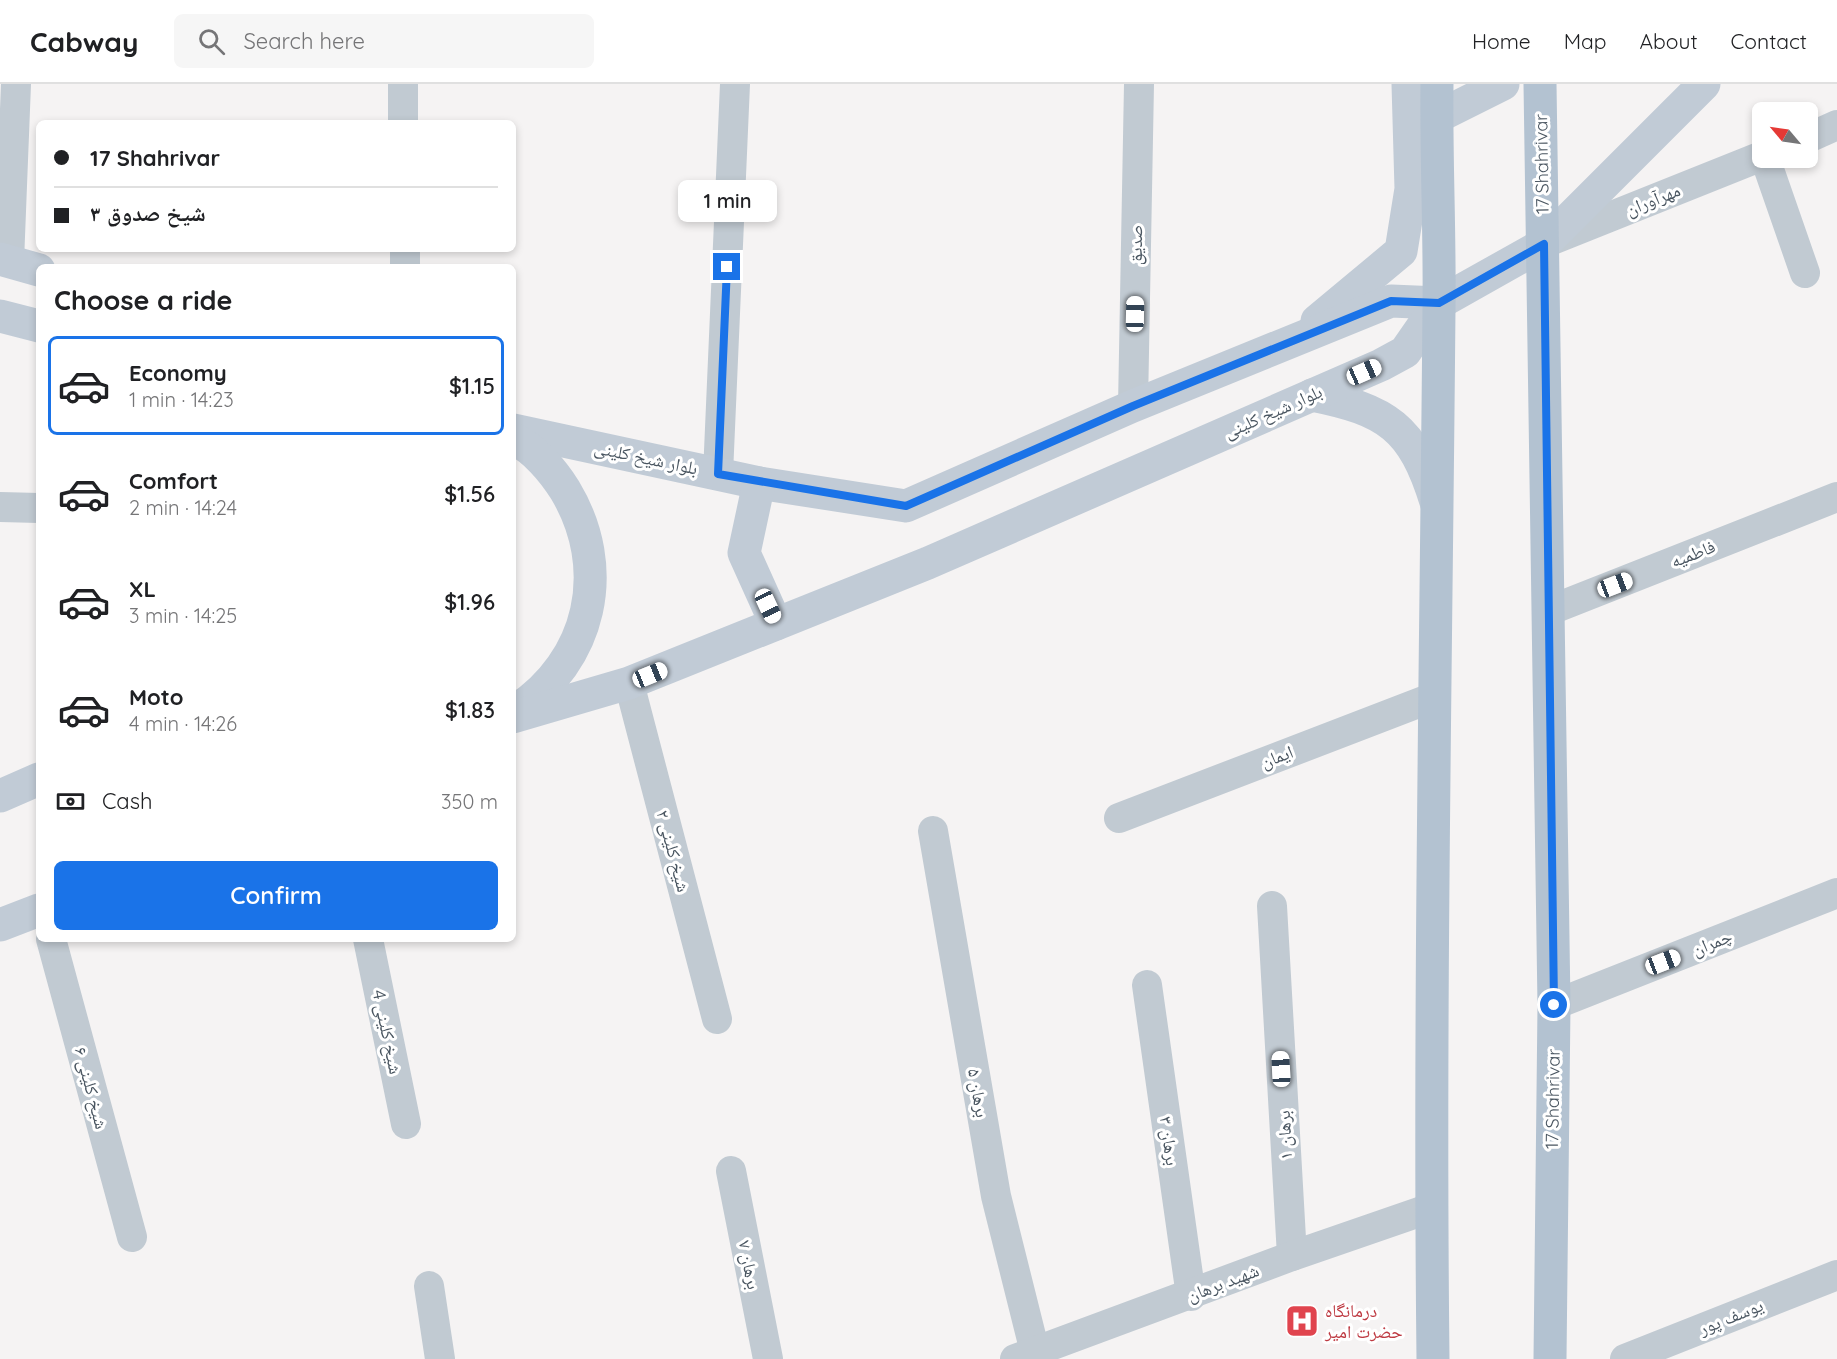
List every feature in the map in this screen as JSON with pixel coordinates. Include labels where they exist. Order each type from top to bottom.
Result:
[{"type":"main road","points":[[1296,339],[1401,251],[1411,189],[1408,84]]},
{"type":"main road","points":[[1433,1359],[1431,1208],[1439,303],[1437,84]]},
{"type":"main road","points":[[1437,117],[1503,84]]},
{"type":"main road","name":"17 Shahrivar","points":[[1540,84],[1554,1005],[1550,1359]]},
{"type":"main road","points":[[1439,303],[1544,244],[1704,84]]},
{"type":"main road","name":"بلوار شیخ کلینی","points":[[516,431],[759,483],[906,506],[1133,406],[1391,301],[1439,303]]},
{"type":"main road","name":"بلوار شیخ کلینی","points":[[516,716],[629,683],[928,563],[1312,395],[1405,352],[1439,303]]},
{"type":"main road","points":[[0,316],[36,325]]},
{"type":"main road","points":[[1312,395],[1355,404],[1388,420],[1413,445],[1428,475],[1437,504]]},
{"type":"main road","points":[[516,441],[554,473],[580,515],[591,563],[587,612],[569,658],[537,696],[516,709]]},
{"type":"main road","points":[[759,483],[744,553],[776,624]]},
{"type":"main road","points":[[0,796],[36,780]]},
{"type":"main road","points":[[0,925],[36,911]]},
{"type":"street","points":[[16,84],[16,264]]},
{"type":"street","points":[[403,84],[403,120]]},
{"type":"street","points":[[718,474],[735,84]]},
{"type":"street","name":"صدیق","points":[[1133,406],[1139,84]]},
{"type":"street","points":[[1818,134],[1837,125]]},
{"type":"street","name":"مهرآوران","points":[[1544,244],[1752,162]]},
{"type":"street","points":[[1768,168],[1805,273]]},
{"type":"street","name":"فاطمیه","points":[[1548,611],[1837,497]]},
{"type":"street","points":[[0,507],[36,508]]},
{"type":"street","name":"شیخ کلینی ۲","points":[[629,683],[717,1019]]},
{"type":"street","name":"ایمان","points":[[1119,818],[1434,697]]},
{"type":"street","name":"برهان ۵","points":[[933,831],[1025,1355]]},
{"type":"street","name":"چمران","points":[[1554,1005],[1837,893]]},
{"type":"street","name":"برهان ۱","points":[[1272,906],[1292,1256]]},
{"type":"street","name":"شیخ کلینی ۶","points":[[52,942],[132,1237]]},
{"type":"street","name":"شیخ کلینی 4","points":[[369,942],[406,1124]]},
{"type":"street","name":"برهان ۳","points":[[1147,985],[1191,1296]]},
{"type":"street","name":"برهان ۷","points":[[731,1171],[768,1359]]},
{"type":"street","name":"شهید برهان","points":[[1025,1355],[1191,1296],[1292,1256],[1431,1208]]},
{"type":"street","name":"یوسف پور","points":[[1624,1359],[1837,1275]]},
{"type":"street","points":[[429,1286],[440,1359]]},
{"type":"place","name":"درمانگاه حضرت امیر","points":[[1302,1321]]},
{"type":"route","points":[[727,267],[718,474],[759,483],[906,506],[1133,406],[1391,301],[1439,303],[1544,244],[1554,1005]]}]
